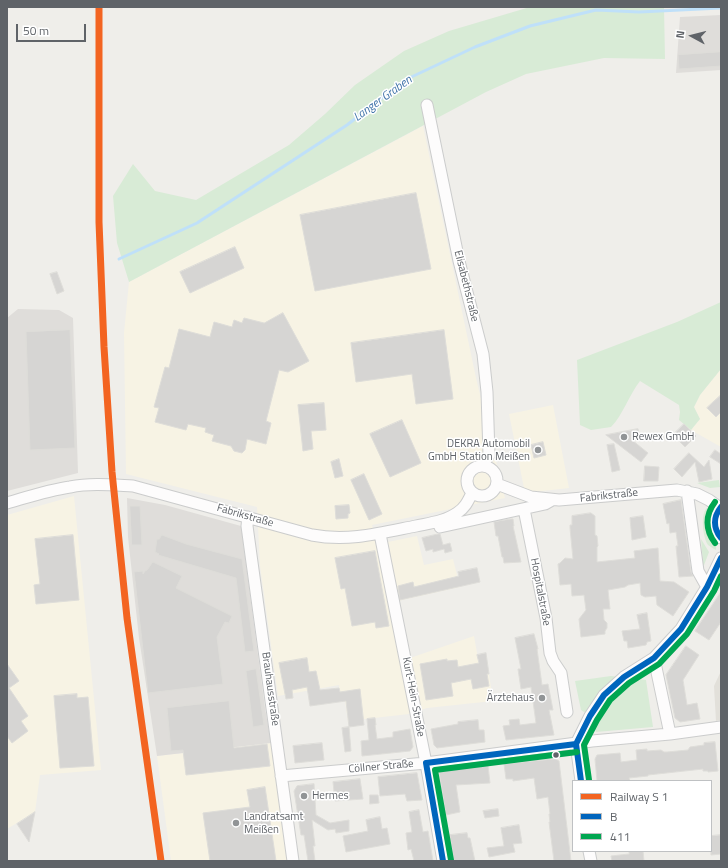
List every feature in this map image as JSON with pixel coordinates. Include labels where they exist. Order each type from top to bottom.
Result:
[{"type":"street","name":"Elisabethstraße","points":[[427,105],[459,260],[483,354],[487,392],[490,455],[482,466]]},
{"type":"street","points":[[482,466],[492,470],[495,474],[497,484],[492,493],[488,496],[479,496],[472,493],[467,484],[468,474],[476,467],[482,466]]},
{"type":"street","name":"Fabrikstraße","points":[[497,484],[531,497],[553,500],[567,500],[661,490],[687,491],[697,494],[720,507]]},
{"type":"street","name":"Fabrikstraße","points":[[7,504],[71,486],[133,486],[323,537],[349,538],[384,533],[449,518],[464,508],[472,493]]},
{"type":"street","points":[[687,491],[698,571],[708,587]]},
{"type":"street","points":[[384,533],[414,532],[545,504],[553,500]]},
{"type":"street","points":[[720,507],[716,515],[715,525],[716,531],[721,538]]},
{"type":"street","name":"Hospitalstraße","points":[[524,508],[546,618],[550,652],[560,673],[567,712]]},
{"type":"street","name":"Brauhausstraße","points":[[248,517],[247,526],[293,861]]},
{"type":"street","name":"Kurt-Hein-Straße","points":[[384,533],[404,652],[426,763],[443,861]]},
{"type":"street","points":[[580,780],[576,744],[590,716],[604,695],[624,677],[654,658],[681,629],[708,587],[721,558]]},
{"type":"street","points":[[654,658],[670,734],[721,727]]},
{"type":"street","name":"Cöllner Straße","points":[[282,776],[426,763],[670,734]]},
{"type":"shaded area","points":[[721,15],[721,70],[676,73],[680,17]]},
{"type":"shaded area","points":[[423,126],[476,378],[505,498],[372,525],[378,544],[417,536],[424,565],[453,559],[460,587],[389,603],[399,658],[410,658],[474,636],[481,675],[489,674],[493,701],[427,708],[409,714],[348,721],[344,693],[340,693],[339,685],[278,696],[260,566],[257,507],[126,474],[124,333],[129,282]]},
{"type":"shaded area","points":[[18,309],[59,310],[73,318],[78,473],[7,491],[7,318]]},
{"type":"shaded area","points":[[721,369],[721,447],[691,430],[700,419],[694,407],[700,395]]},
{"type":"shaded area","points":[[553,405],[569,488],[525,493],[509,414]]},
{"type":"shaded area","points":[[74,496],[101,770],[40,775],[35,812],[7,829],[7,515]]},
{"type":"shaded area","points":[[127,498],[165,505],[241,526],[271,743],[157,756],[139,638],[128,537]]},
{"type":"shaded area","points":[[721,671],[721,720],[716,721],[714,686]]},
{"type":"shaded area","points":[[271,743],[288,861],[171,861],[157,756]]},
{"type":"green space","points":[[530,7],[664,7],[665,59],[604,58],[526,74],[486,92],[129,282],[117,243],[113,196],[133,164],[155,191],[196,200],[289,145],[325,114],[355,85],[404,51],[449,31]]},
{"type":"green space","points":[[721,302],[721,369],[700,395],[694,407],[700,419],[691,430],[679,420],[679,405],[640,381],[619,417],[611,427],[591,430],[580,425],[577,360],[677,322]]},
{"type":"green space","points":[[719,480],[720,487],[710,488],[697,483]]},
{"type":"green space","points":[[707,508],[716,542],[716,550],[706,542],[703,520]]},
{"type":"green space","points":[[701,539],[709,552],[701,573],[700,566],[703,563]]},
{"type":"green space","points":[[611,676],[646,680],[653,727],[596,732],[590,716],[581,710],[575,681]]},
{"type":"building","points":[[721,52],[721,66],[679,69],[678,55]]},
{"type":"building","points":[[416,193],[431,269],[315,291],[300,215]]},
{"type":"building","points":[[235,247],[244,268],[190,293],[180,272]]},
{"type":"building","points":[[57,272],[64,291],[57,294],[50,274]]},
{"type":"building","points":[[283,313],[309,361],[288,372],[279,370],[266,421],[271,423],[266,444],[247,439],[245,450],[242,453],[234,451],[231,446],[212,441],[214,435],[205,432],[206,428],[188,424],[186,430],[155,422],[159,408],[154,407],[165,367],[169,368],[179,329],[210,337],[214,322],[232,327],[234,320],[242,323],[244,318],[264,323]]},
{"type":"building","points":[[70,330],[75,448],[30,450],[26,332]]},
{"type":"building","points":[[444,330],[453,399],[416,404],[412,374],[356,382],[351,343]]},
{"type":"building","points":[[721,395],[721,412],[716,417],[707,408]]},
{"type":"building","points":[[324,403],[326,430],[311,431],[313,449],[303,451],[298,405]]},
{"type":"building","points":[[402,420],[421,463],[390,477],[370,434]]},
{"type":"building","points":[[684,424],[696,436],[685,447],[673,435]]},
{"type":"building","points":[[638,429],[640,438],[632,440],[648,453],[641,462],[606,435]]},
{"type":"building","name":"DEKRA Automobil GmbH Station Meißen","points":[[543,442],[546,455],[534,458],[531,445]]},
{"type":"building","points":[[614,444],[620,470],[612,472],[607,445]]},
{"type":"building","points":[[715,450],[721,454],[721,464],[710,457]]},
{"type":"building","points":[[689,453],[704,467],[709,460],[712,479],[699,482],[695,462],[682,477],[674,469]]},
{"type":"building","points":[[339,459],[343,476],[335,478],[331,462]]},
{"type":"building","points":[[645,466],[659,467],[658,481],[644,481]]},
{"type":"building","points":[[364,474],[382,514],[369,520],[351,480]]},
{"type":"building","points":[[681,500],[691,572],[693,576],[679,577],[676,532],[670,533],[669,523],[667,524],[663,504]]},
{"type":"building","points":[[349,505],[350,513],[348,514],[348,518],[336,519],[335,506]]},
{"type":"building","points":[[130,506],[140,506],[142,545],[132,545]]},
{"type":"building","points":[[591,513],[595,516],[595,535],[597,536],[598,546],[597,562],[635,558],[634,551],[658,548],[660,581],[674,582],[689,592],[673,616],[657,605],[656,596],[645,597],[641,595],[640,583],[628,585],[625,587],[608,590],[610,609],[603,609],[604,620],[607,623],[605,634],[581,637],[579,619],[586,610],[584,595],[572,596],[571,584],[560,585],[558,564],[565,558],[573,559],[570,528],[570,525],[572,525],[572,516]]},
{"type":"building","points":[[643,516],[646,537],[632,540],[630,518]]},
{"type":"building","points":[[513,519],[513,526],[521,562],[504,563],[498,536],[496,536],[494,522]]},
{"type":"building","points":[[440,534],[443,545],[450,543],[452,551],[445,553],[444,549],[433,552],[433,549],[426,551],[422,538]]},
{"type":"building","points":[[73,535],[79,600],[36,604],[34,585],[40,584],[35,539]]},
{"type":"building","points":[[162,535],[186,544],[242,559],[254,651],[245,652],[236,578],[158,555],[159,554],[155,552],[157,539],[159,539]]},
{"type":"building","points":[[375,551],[389,626],[376,628],[375,622],[352,626],[345,588],[341,589],[335,558]]},
{"type":"building","points":[[153,562],[182,576],[176,588],[232,616],[229,623],[225,622],[217,637],[223,684],[148,693],[134,572],[143,571],[143,574]]},
{"type":"building","points":[[477,568],[480,582],[400,600],[398,586],[413,582],[414,587],[459,576],[458,572]]},
{"type":"building","points":[[721,592],[721,622],[709,640],[695,631]]},
{"type":"building","points":[[647,613],[651,641],[647,642],[646,645],[628,648],[627,641],[624,641],[622,631],[640,629],[637,615]]},
{"type":"building","points":[[534,634],[538,649],[542,685],[548,684],[553,710],[549,710],[554,735],[506,740],[503,726],[510,725],[509,720],[519,719],[520,725],[536,723],[531,687],[521,689],[518,669],[521,669],[515,638]]},
{"type":"building","points":[[686,646],[699,655],[683,680],[687,705],[697,703],[700,719],[680,722],[675,718],[666,675]]},
{"type":"building","points":[[486,653],[489,686],[473,689],[471,679],[451,683],[453,696],[426,700],[420,664],[447,659],[447,661],[457,660],[458,667],[479,663],[477,655]]},
{"type":"building","points":[[307,658],[309,672],[316,671],[320,690],[339,688],[340,692],[360,689],[364,725],[349,727],[346,701],[310,706],[307,687],[292,690],[293,698],[286,699],[279,663]]},
{"type":"building","points":[[7,664],[19,681],[9,688],[28,716],[21,721],[28,731],[12,743],[7,736]]},
{"type":"building","points":[[256,669],[264,725],[253,727],[246,671]]},
{"type":"building","points":[[77,694],[77,698],[88,697],[94,766],[60,768],[54,696]]},
{"type":"building","points":[[229,701],[234,748],[267,744],[270,766],[186,775],[183,750],[171,751],[167,708]]},
{"type":"building","points":[[375,718],[377,739],[393,737],[393,732],[410,729],[413,747],[410,751],[362,756],[361,741],[369,740],[367,719]]},
{"type":"building","points":[[478,720],[479,730],[484,730],[485,742],[437,748],[434,745],[431,729],[458,724],[458,722]]},
{"type":"building","points":[[349,727],[351,751],[345,752],[342,728]]},
{"type":"building","points":[[715,742],[718,771],[708,772],[703,771],[703,769],[648,775],[629,778],[630,780],[597,780],[595,759],[597,755],[620,753],[621,762],[637,760],[636,750],[647,749],[647,751],[661,750],[667,752],[688,750],[690,747],[704,745],[704,743]]},
{"type":"building","points":[[322,743],[324,760],[295,763],[293,746]]},
{"type":"building","points":[[556,759],[559,761],[571,861],[554,861],[549,822],[550,814],[548,797],[537,799],[534,778],[513,781],[513,779],[506,779],[504,764]]},
{"type":"building","points":[[488,766],[490,783],[456,785],[460,812],[446,815],[439,771]]},
{"type":"building","points":[[417,773],[422,800],[407,801],[405,794],[380,796],[378,777]]},
{"type":"building","points":[[360,779],[363,799],[335,801],[333,782]]},
{"type":"building","points":[[314,784],[316,815],[330,823],[349,820],[349,831],[336,833],[335,829],[328,830],[312,820],[315,861],[308,861],[304,835],[301,835],[294,791],[297,786]]},
{"type":"building","name":"Landratsamt Meißen","points":[[265,787],[276,861],[210,861],[203,813],[250,807],[247,790]]},
{"type":"building","points":[[370,795],[378,795],[379,803],[370,804]]},
{"type":"building","points":[[498,809],[499,816],[485,818],[483,811]]},
{"type":"building","points":[[419,810],[423,832],[428,831],[433,861],[414,861],[411,849],[408,850],[406,833],[412,832],[409,812]]},
{"type":"building","points":[[35,812],[29,842],[17,824]]},
{"type":"building","points":[[380,817],[382,829],[387,828],[390,844],[346,852],[343,836],[368,831],[366,820]]},
{"type":"building","points":[[519,825],[522,843],[513,844],[515,852],[489,857],[487,848],[504,846],[501,828]]},
{"type":"building","points":[[467,833],[468,838],[470,838],[475,861],[454,861],[450,835]]},
{"type":"building","points":[[721,835],[721,854],[711,855],[712,836]]},
{"type":"building","points":[[629,852],[643,852],[644,861],[612,861],[611,856],[629,854]]},
{"type":"waterway","name":"Langer Graben","points":[[119,259],[197,223],[347,125],[405,80],[475,47],[530,26],[596,10],[639,12],[721,8]]},
{"type":"transit line","points":[[99,7],[99,222],[104,347],[112,472],[127,618],[161,861]]},
{"type":"transit line","name":"411","points":[[715,502],[709,512],[708,528],[709,533],[715,543]]},
{"type":"transit line","name":"B","points":[[721,507],[715,519],[716,530],[721,538]]},
{"type":"transit line","name":"B","points":[[581,780],[576,744],[590,716],[604,695],[624,677],[654,658],[681,629],[707,587],[721,558]]},
{"type":"transit line","name":"411","points":[[589,780],[584,745],[597,720],[610,700],[629,683],[659,664],[687,634],[714,591],[721,576]]},
{"type":"transit line","name":"B","points":[[426,763],[576,744]]},
{"type":"transit line","name":"411","points":[[451,860],[435,770],[577,752]]},
{"type":"transit line","name":"B","points":[[426,763],[443,861]]},
{"type":"place","name":"Rewex GmbH","points":[[624,437]]},
{"type":"place","name":"DEKRA Automobil GmbH Station Meißen","points":[[538,450]]},
{"type":"place","name":"Ärztehaus","points":[[542,698]]},
{"type":"place","name":"Hermes","points":[[304,796]]},
{"type":"place","name":"Landratsamt Meißen","points":[[236,823]]}]
